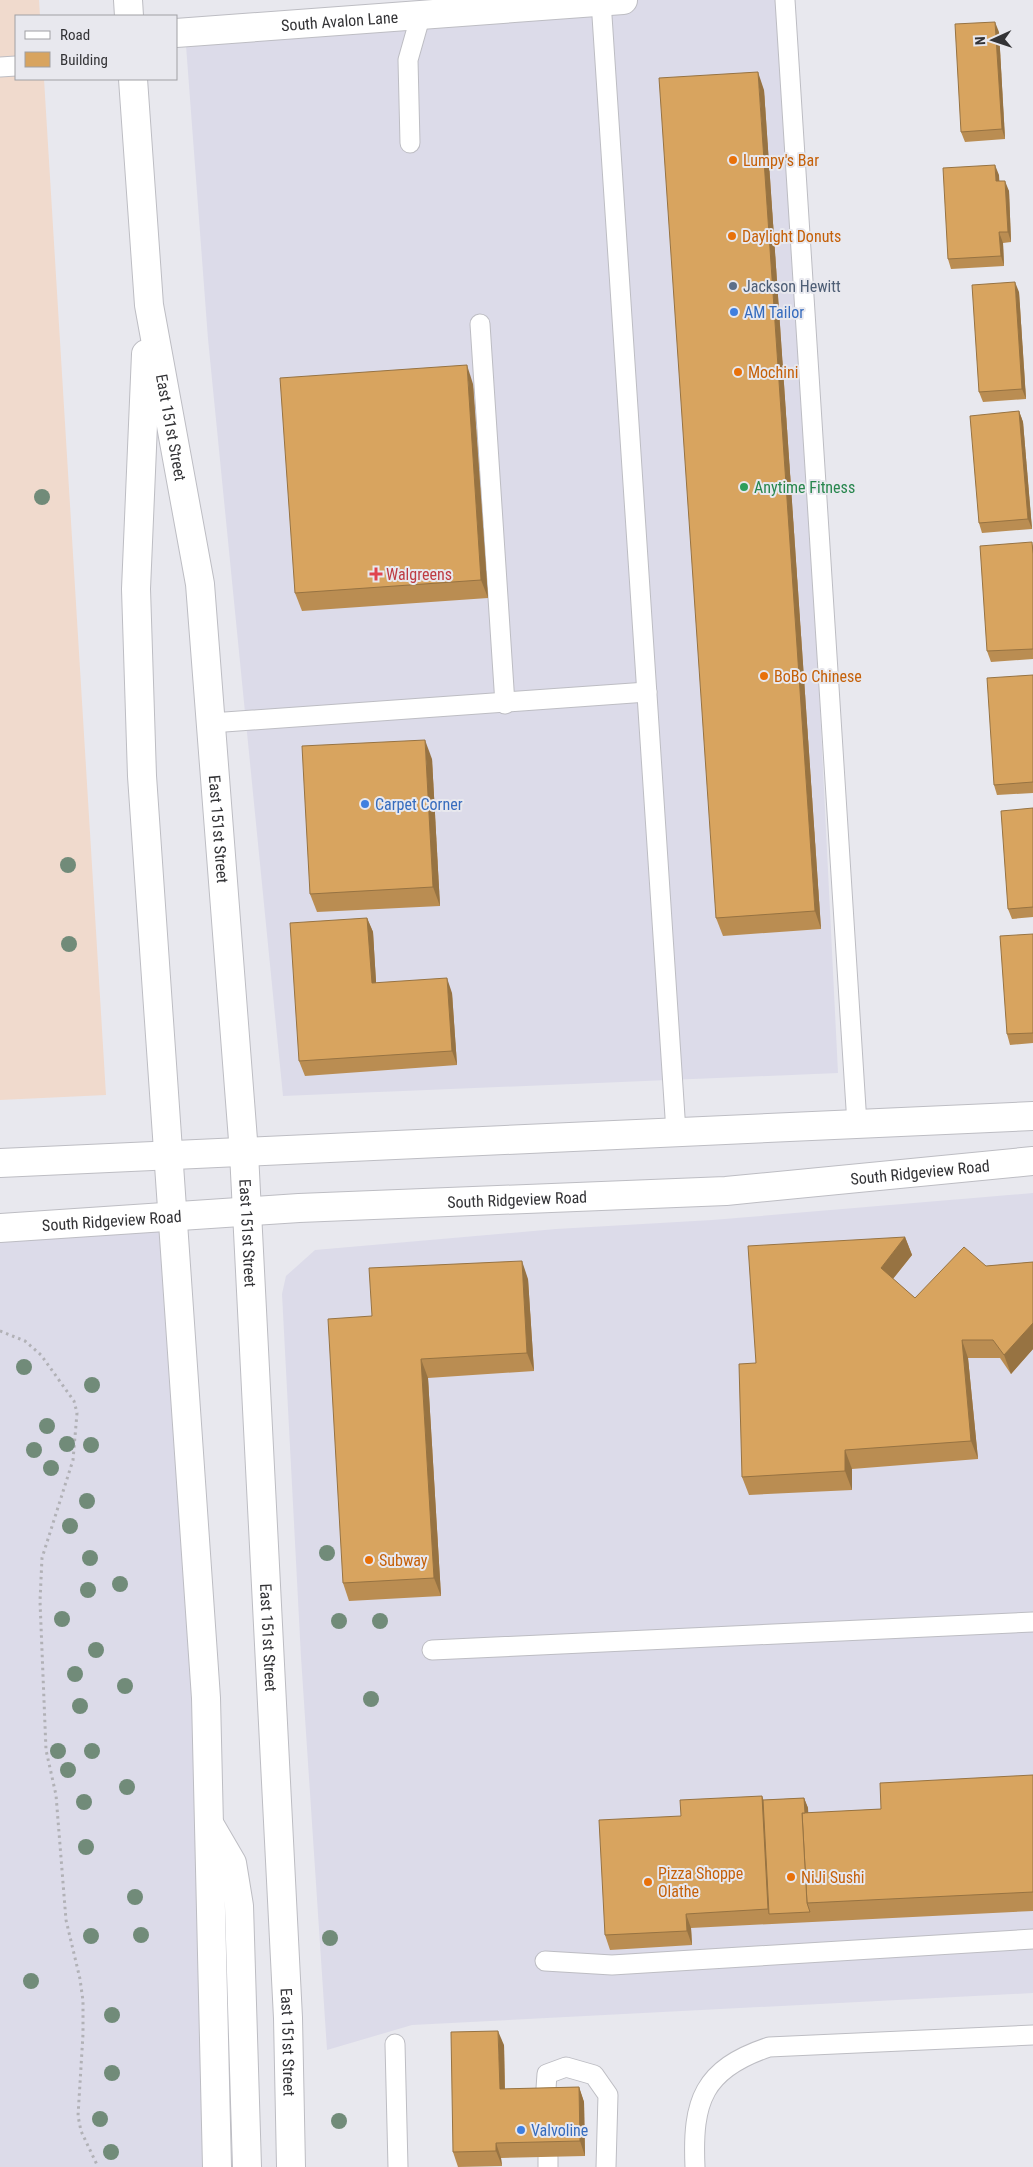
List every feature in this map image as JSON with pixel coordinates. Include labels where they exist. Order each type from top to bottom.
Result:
[{"type":"main road","points":[[128,0],[129,15]]},
{"type":"main road","name":"South Avalon Lane","points":[[178,33],[421,7],[612,1]]},
{"type":"main road","name":"East 151st Street","points":[[133,80],[148,305],[136,589],[142,776],[206,1698],[217,2167]]},
{"type":"main road","name":"East 151st Street","points":[[148,305],[200,584],[211,723],[244,1153],[288,2018],[292,2167]]},
{"type":"main road","points":[[0,1164],[1033,1116]]},
{"type":"main road","name":"South Ridgeview Road","points":[[0,1228],[247,1212],[726,1191],[1033,1161]]},
{"type":"main road","points":[[209,1823],[232,1863],[239,1906],[248,2167]]},
{"type":"lane","points":[[785,0],[858,1124]]},
{"type":"lane","points":[[612,1],[647,692],[676,1132]]},
{"type":"lane","points":[[410,144],[408,60],[421,7]]},
{"type":"lane","points":[[0,67],[15,66]]},
{"type":"lane","points":[[480,324],[505,704]]},
{"type":"lane","points":[[211,723],[505,704],[647,692]]},
{"type":"lane","points":[[432,1650],[1033,1622]]},
{"type":"lane","points":[[545,1961],[612,1965],[1033,1939]]},
{"type":"lane","points":[[695,2167],[694,2147],[699,2103],[710,2081],[728,2065],[748,2054],[769,2047],[1033,2035]]},
{"type":"lane","points":[[395,2044],[398,2167]]},
{"type":"lane","points":[[545,2103],[547,2074],[566,2067],[594,2075],[608,2095],[606,2167]]},
{"type":"path","points":[[0,1330],[24,1341],[41,1355],[74,1401],[77,1412],[73,1460],[42,1558],[40,1601],[46,1750],[56,1795],[66,1920],[80,1979],[83,2001],[78,2116],[81,2131],[98,2167]]},
{"type":"shaded area","points":[[0,0],[39,0],[40,15],[15,15],[15,80],[44,80],[106,1095],[0,1100]]},
{"type":"shaded area","points":[[623,0],[785,0],[838,1073],[283,1096],[208,339],[185,32]]},
{"type":"shaded area","points":[[1033,1193],[1033,1993],[412,2025],[327,2050],[301,1657],[282,1294],[286,1276],[315,1250],[556,1229],[712,1220]]},
{"type":"shaded area","points":[[173,1217],[217,2167],[0,2167],[0,1228]]},
{"type":"building","points":[[995,22],[1002,129],[961,132],[955,24]]},
{"type":"building","points":[[758,72],[815,911],[716,918],[659,78]]},
{"type":"building","points":[[995,165],[996,181],[1005,181],[1008,232],[999,232],[1001,256],[948,259],[943,168]]},
{"type":"building","points":[[1015,282],[1022,389],[979,392],[972,285]]},
{"type":"building","name":"Walgreens","points":[[467,365],[481,580],[295,593],[280,378]]},
{"type":"building","points":[[1019,411],[1028,519],[979,523],[970,416]]},
{"type":"building","points":[[1032,542],[1033,649],[987,651],[980,546]]},
{"type":"building","points":[[1033,675],[1033,782],[994,785],[987,678]]},
{"type":"building","points":[[425,740],[433,887],[310,894],[302,746]]},
{"type":"building","points":[[1033,808],[1033,907],[1008,909],[1001,811]]},
{"type":"building","points":[[367,918],[372,983],[447,978],[452,1051],[299,1061],[290,923]]},
{"type":"building","points":[[1033,934],[1033,1033],[1007,1034],[1000,936]]},
{"type":"building","points":[[905,1237],[881,1268],[915,1298],[964,1247],[986,1266],[1033,1262],[1033,1323],[1004,1355],[993,1340],[962,1340],[971,1441],[845,1450],[845,1471],[742,1477],[739,1364],[756,1363],[748,1246]]},
{"type":"building","points":[[522,1261],[527,1353],[421,1359],[434,1578],[343,1583],[328,1319],[372,1316],[369,1268]]},
{"type":"building","points":[[1033,1775],[1033,1892],[807,1903],[802,1813],[881,1809],[880,1783]]},
{"type":"building","points":[[762,1796],[768,1909],[686,1914],[687,1931],[605,1935],[599,1820],[681,1816],[680,1800]]},
{"type":"building","name":"NiJi Sushi","points":[[804,1798],[805,1813],[802,1813],[807,1903],[810,1912],[769,1914],[763,1800]]},
{"type":"building","name":"Valvoline","points":[[498,2031],[500,2089],[579,2087],[580,2141],[496,2143],[496,2151],[453,2152],[451,2032]]},
{"type":"place","name":"Lumpy's Bar","points":[[733,160]]},
{"type":"place","name":"Daylight Donuts","points":[[732,236]]},
{"type":"place","name":"Jackson Hewitt","points":[[733,286]]},
{"type":"place","name":"AM Tailor","points":[[734,312]]},
{"type":"place","name":"Mochini","points":[[738,372]]},
{"type":"place","name":"Anytime Fitness","points":[[744,487]]},
{"type":"place","name":"Walgreens","points":[[376,574]]},
{"type":"place","name":"BoBo Chinese","points":[[764,676]]},
{"type":"place","name":"Carpet Corner","points":[[365,804]]},
{"type":"place","name":"Subway","points":[[369,1560]]},
{"type":"place","name":"NiJi Sushi","points":[[791,1877]]},
{"type":"place","name":"Pizza Shoppe Olathe","points":[[648,1882]]},
{"type":"place","name":"Valvoline","points":[[521,2130]]}]
